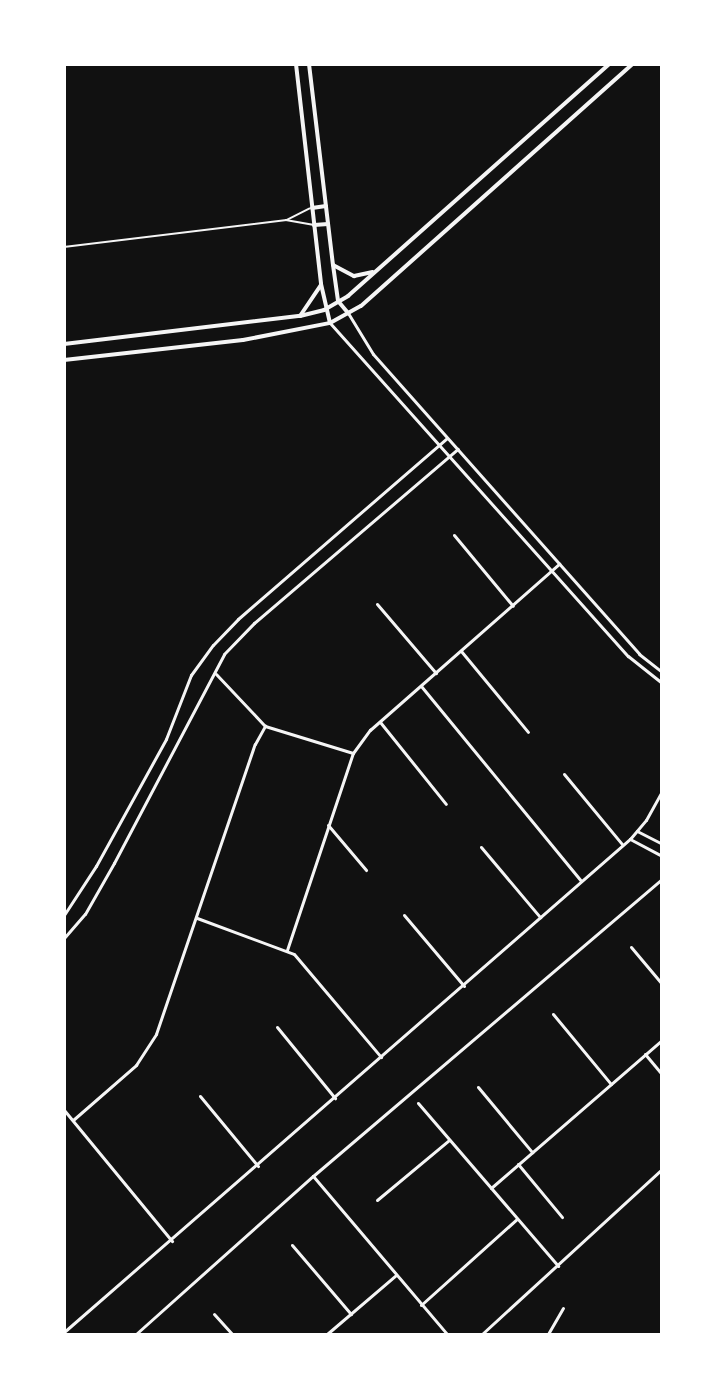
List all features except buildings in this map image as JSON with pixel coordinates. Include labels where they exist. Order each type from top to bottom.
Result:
[{"type":"street","points":[[296,64],[324,310],[330,323],[628,656],[662,683]]},
{"type":"street","points":[[309,64],[338,301],[373,354],[639,654],[662,672]]},
{"type":"street","points":[[64,344],[300,316],[324,310],[376,270],[609,64]]},
{"type":"street","points":[[64,360],[243,340],[330,323],[361,306],[633,64]]},
{"type":"street","points":[[312,208],[326,206]]},
{"type":"street","points":[[314,225],[328,224]]},
{"type":"street","points":[[333,265],[354,276],[376,270]]},
{"type":"street","points":[[300,316],[321,284]]},
{"type":"street","points":[[365,361],[373,354]]},
{"type":"street","points":[[64,915],[96,866],[166,739],[191,675],[213,645],[238,619],[447,438]]},
{"type":"street","points":[[64,938],[84,914],[114,863],[216,674],[224,654],[248,628],[458,449]]},
{"type":"street","points":[[454,535],[513,606]]},
{"type":"street","points":[[287,950],[353,753],[380,722],[559,564]]},
{"type":"street","points":[[376,604],[436,673]]},
{"type":"street","points":[[461,651],[528,732]]},
{"type":"street","points":[[216,674],[265,726],[353,753]]},
{"type":"street","points":[[421,686],[581,881]]},
{"type":"street","points":[[380,722],[446,804]]},
{"type":"street","points":[[73,1120],[123,1078],[147,1050],[164,1016],[255,744],[265,726]]},
{"type":"street","points":[[564,774],[622,845]]},
{"type":"street","points":[[64,1332],[172,1241],[630,839],[662,791]]},
{"type":"street","points":[[328,825],[366,870]]},
{"type":"street","points":[[637,831],[662,844]]},
{"type":"street","points":[[630,839],[662,856]]},
{"type":"street","points":[[481,847],[540,917]]},
{"type":"street","points":[[136,1335],[313,1176],[662,879]]},
{"type":"street","points":[[404,915],[464,986]]},
{"type":"street","points":[[197,918],[287,950],[381,1057]]},
{"type":"street","points":[[631,947],[662,984]]},
{"type":"street","points":[[553,1014],[610,1084]]},
{"type":"street","points":[[277,1027],[335,1098]]},
{"type":"street","points":[[490,1188],[662,1040]]},
{"type":"street","points":[[645,1054],[662,1074]]},
{"type":"street","points":[[478,1086],[532,1152]]},
{"type":"street","points":[[200,1096],[258,1166]]},
{"type":"street","points":[[418,1103],[558,1266]]},
{"type":"street","points":[[64,1110],[172,1241]]},
{"type":"street","points":[[377,1200],[450,1140]]},
{"type":"street","points":[[518,1164],[562,1217]]},
{"type":"street","points":[[482,1335],[662,1169]]},
{"type":"street","points":[[313,1176],[447,1335]]},
{"type":"street","points":[[420,1305],[517,1219]]},
{"type":"street","points":[[292,1245],[351,1314]]},
{"type":"street","points":[[327,1335],[396,1275]]},
{"type":"street","points":[[548,1335],[563,1308]]},
{"type":"street","points":[[214,1314],[232,1335]]},
{"type":"lane","points":[[286,220],[312,208]]},
{"type":"lane","points":[[64,247],[286,220],[314,225]]}]
